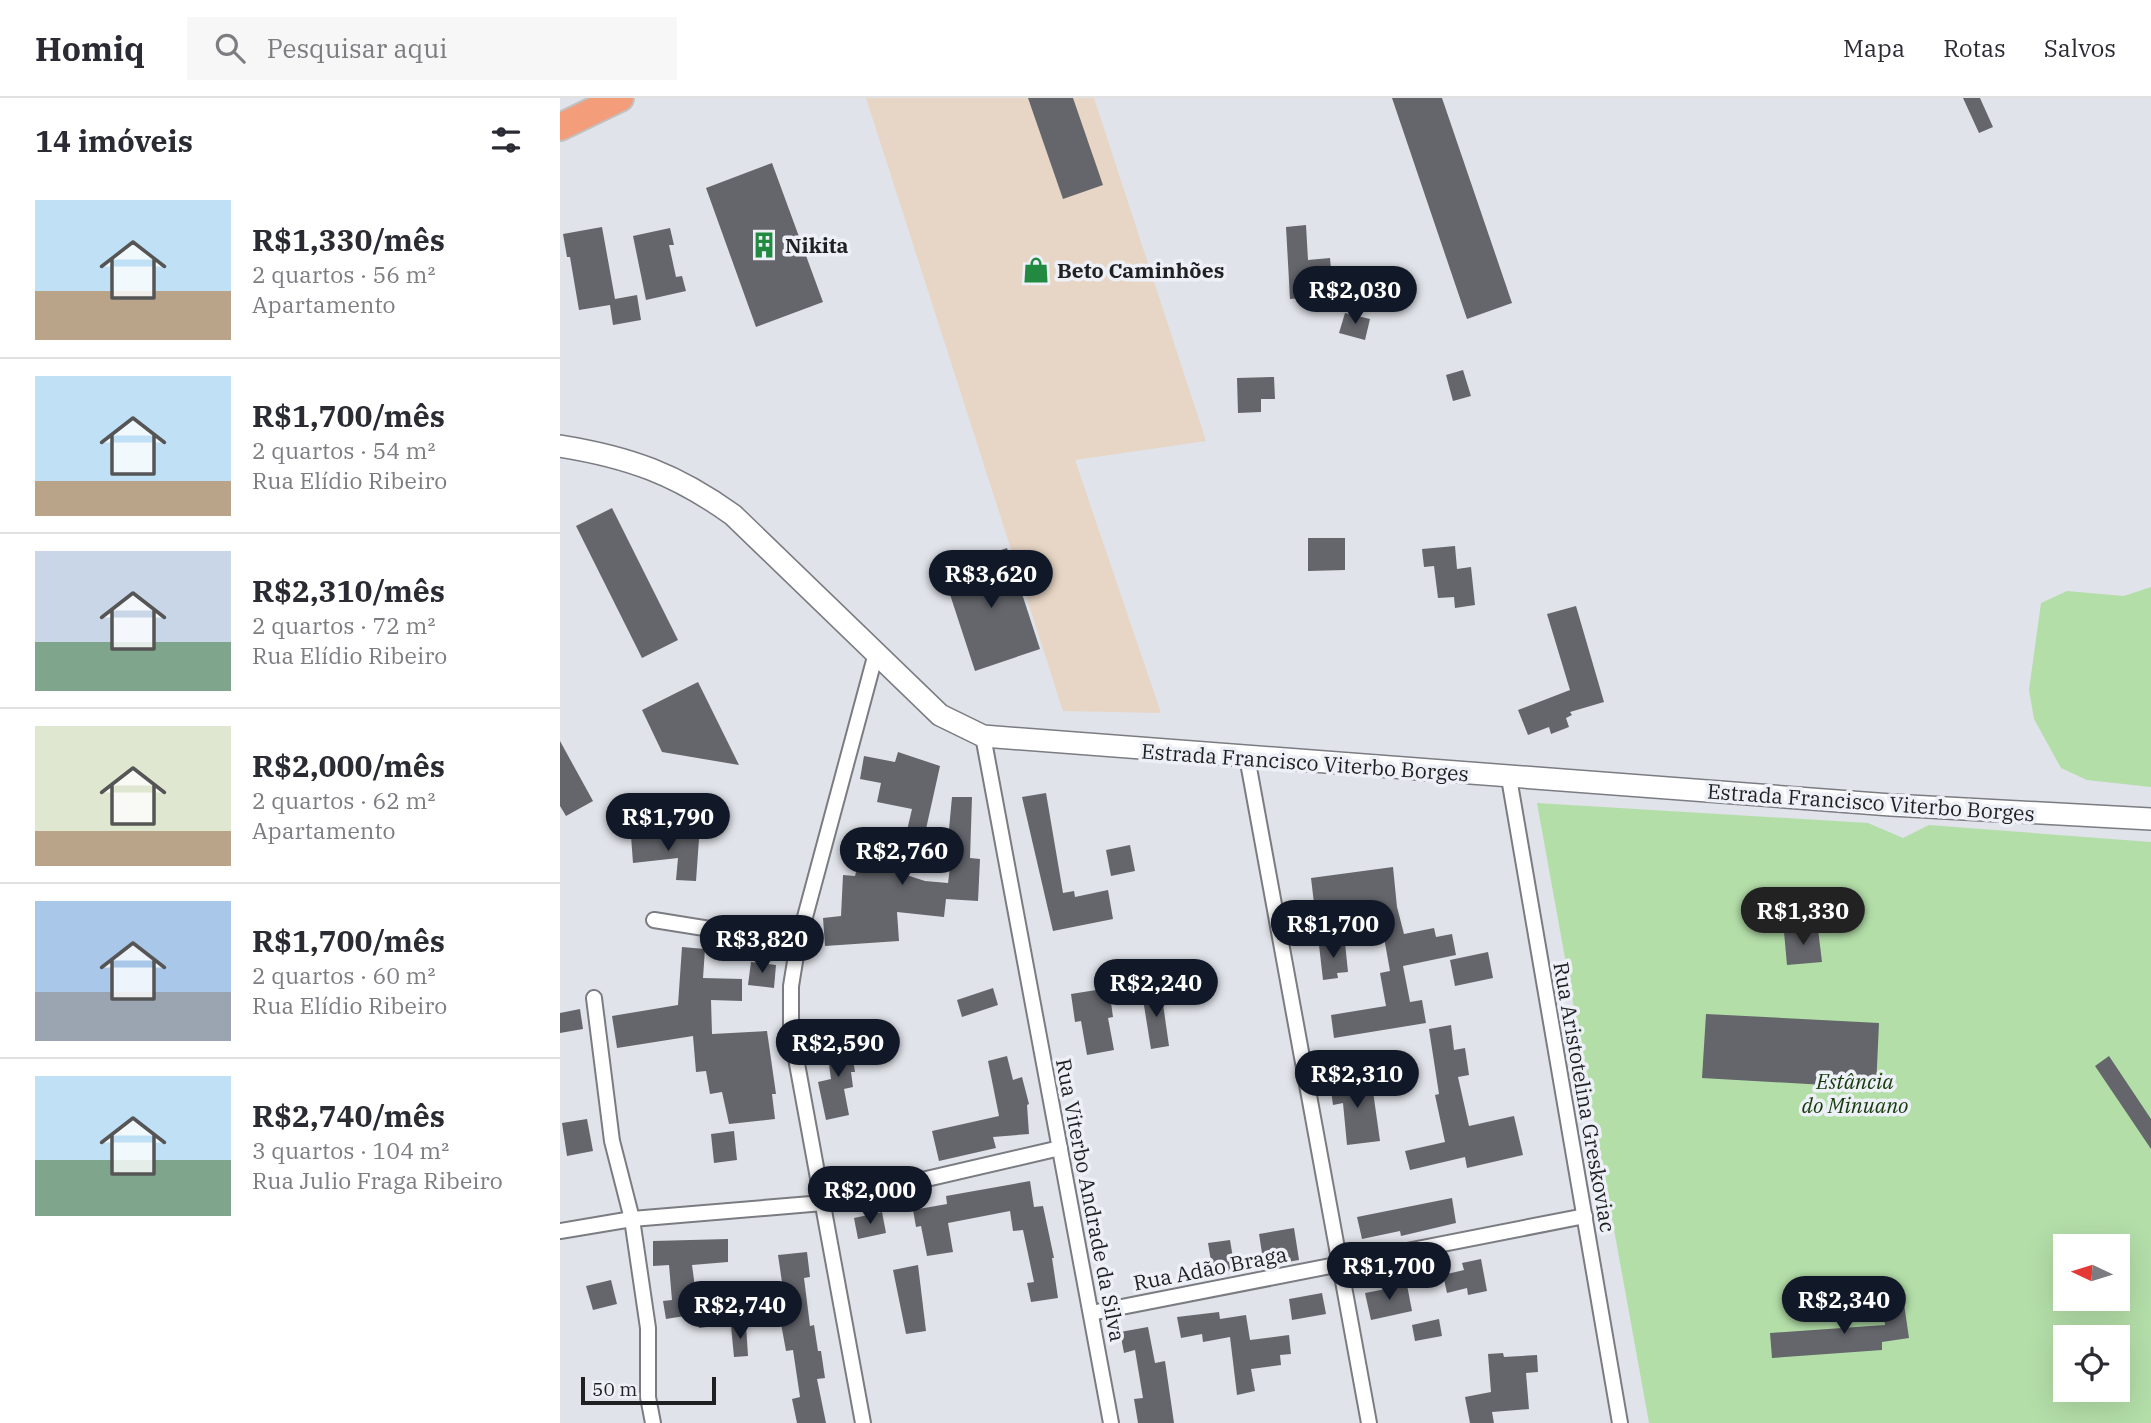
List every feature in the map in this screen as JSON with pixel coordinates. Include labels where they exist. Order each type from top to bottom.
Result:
[{"type":"highway","points":[[560,127],[620,98]]},
{"type":"street","name":"Estrada Francisco Viterbo Borges","points":[[560,446],[624,459],[696,488],[733,515],[940,715],[983,736],[1509,778],[2151,819]]},
{"type":"street","points":[[863,1423],[791,1031],[791,986],[798,943],[876,653]]},
{"type":"street","name":"Rua Viterbo Andrade da Silva","points":[[983,736],[1111,1423]]},
{"type":"street","points":[[1247,757],[1369,1423]]},
{"type":"street","name":"Rua Aristotelina Greskoviac","points":[[1509,778],[1620,1423]]},
{"type":"street","points":[[654,920],[798,943]]},
{"type":"street","points":[[594,998],[612,1141],[632,1219],[648,1328],[648,1397],[653,1423]]},
{"type":"street","points":[[560,1231],[632,1219],[823,1203],[1060,1149]]},
{"type":"street","name":"Rua Adão Braga","points":[[1091,1313],[1585,1216]]},
{"type":"shaded area","name":"Beto Caminhões","points":[[866,98],[1094,98],[1206,441],[1075,460],[1161,713],[1063,711]]},
{"type":"green space","points":[[2151,587],[2151,787],[2087,780],[2061,768],[2034,719],[2029,690],[2041,603],[2067,591],[2124,596]]},
{"type":"green space","name":"Estância do Minuano","points":[[1537,803],[1868,823],[1903,838],[1929,825],[2151,842],[2151,1423],[1649,1423]]},
{"type":"building","points":[[1028,98],[1073,98],[1103,185],[1063,199]]},
{"type":"building","points":[[1392,98],[1442,98],[1512,303],[1467,319]]},
{"type":"building","points":[[1963,98],[1980,98],[1993,127],[1979,133]]},
{"type":"building","name":"Nikita","points":[[772,163],[823,302],[756,327],[706,188]]},
{"type":"building","points":[[1306,225],[1308,260],[1330,258],[1331,270],[1355,270],[1355,312],[1339,311],[1340,294],[1290,299],[1286,227]]},
{"type":"building","points":[[602,227],[615,299],[637,295],[641,320],[613,325],[610,305],[579,310],[570,257],[567,257],[563,234]]},
{"type":"building","points":[[670,228],[674,245],[669,245],[676,277],[682,276],[686,291],[646,300],[633,236]]},
{"type":"building","points":[[1345,313],[1370,319],[1365,340],[1339,333]]},
{"type":"building","points":[[1463,370],[1471,396],[1453,401],[1446,375]]},
{"type":"building","points":[[1274,377],[1275,399],[1261,399],[1261,412],[1238,413],[1237,378]]},
{"type":"building","points":[[612,508],[678,640],[642,658],[576,526]]},
{"type":"building","points":[[1308,538],[1345,538],[1345,570],[1308,571]]},
{"type":"building","points":[[1455,546],[1457,569],[1471,567],[1475,605],[1455,608],[1454,597],[1438,598],[1434,566],[1424,567],[1422,549]]},
{"type":"building","points":[[1007,548],[1040,649],[975,671],[942,570]]},
{"type":"building","points":[[1576,606],[1604,702],[1570,712],[1572,715],[1566,718],[1569,727],[1551,734],[1549,727],[1528,735],[1518,710],[1570,690],[1547,614]]},
{"type":"building","points":[[698,682],[739,765],[662,752],[642,710]]},
{"type":"building","points":[[560,741],[593,801],[566,816],[560,806]]},
{"type":"building","points":[[898,752],[940,766],[922,847],[904,843],[912,809],[877,802],[881,783],[860,779],[864,756],[895,762]]},
{"type":"building","points":[[1046,793],[1063,893],[1074,891],[1075,897],[1108,890],[1113,919],[1053,931],[1022,797]]},
{"type":"building","points":[[952,797],[972,797],[970,858],[980,859],[978,901],[946,899],[944,917],[897,912],[899,941],[825,946],[823,918],[841,916],[843,875],[855,876],[865,838],[897,846],[891,870],[925,881],[948,883],[952,852],[947,851]]},
{"type":"building","points":[[659,833],[659,837],[699,839],[696,881],[676,880],[678,858],[633,863],[631,836]]},
{"type":"building","points":[[1130,845],[1135,871],[1111,876],[1106,850]]},
{"type":"building","points":[[1393,867],[1397,907],[1404,934],[1434,928],[1436,937],[1452,934],[1456,955],[1403,966],[1410,1002],[1422,1000],[1426,1023],[1334,1038],[1331,1015],[1386,1006],[1380,973],[1390,971],[1378,904],[1315,912],[1311,878]]},
{"type":"building","points":[[1818,929],[1822,962],[1787,965],[1784,932]]},
{"type":"building","points":[[1345,943],[1348,972],[1337,973],[1338,978],[1323,980],[1319,945]]},
{"type":"building","points":[[682,947],[705,949],[703,978],[742,979],[742,1001],[711,1000],[712,1034],[767,1031],[776,1094],[772,1094],[775,1119],[729,1124],[722,1092],[710,1094],[706,1071],[696,1072],[693,1036],[617,1048],[612,1016],[678,1005]]},
{"type":"building","points":[[1488,952],[1493,978],[1455,986],[1450,960]]},
{"type":"building","points":[[751,962],[776,965],[774,988],[748,985]]},
{"type":"building","points":[[993,988],[998,1005],[962,1017],[957,1000]]},
{"type":"building","points":[[1109,988],[1113,1017],[1108,1018],[1114,1050],[1087,1055],[1081,1021],[1075,1022],[1071,994]]},
{"type":"building","points":[[1161,990],[1169,1046],[1151,1049],[1142,993]]},
{"type":"building","points":[[580,1009],[583,1029],[560,1033],[560,1013]]},
{"type":"building","points":[[1706,1014],[1879,1023],[1876,1088],[1702,1078]]},
{"type":"building","points":[[1451,1025],[1454,1050],[1465,1048],[1469,1075],[1458,1077],[1469,1126],[1514,1116],[1523,1155],[1467,1168],[1465,1157],[1410,1170],[1405,1151],[1445,1142],[1435,1095],[1439,1094],[1429,1029]]},
{"type":"building","points":[[850,1039],[855,1072],[851,1072],[853,1087],[844,1089],[849,1115],[826,1120],[818,1082],[831,1079],[826,1043]]},
{"type":"building","points":[[1007,1056],[1013,1080],[1022,1077],[1029,1104],[1029,1134],[993,1137],[996,1148],[939,1161],[932,1131],[999,1116],[988,1061]]},
{"type":"building","points":[[2109,1056],[2151,1119],[2151,1149],[2095,1066]]},
{"type":"building","points":[[1371,1077],[1380,1141],[1347,1145],[1343,1103],[1333,1105],[1330,1083]]},
{"type":"building","points":[[587,1119],[593,1151],[567,1156],[562,1123]]},
{"type":"building","points":[[734,1131],[737,1160],[714,1163],[711,1134]]},
{"type":"building","points":[[1030,1181],[1034,1207],[1043,1206],[1054,1258],[1058,1298],[1031,1302],[1027,1283],[1034,1282],[1023,1230],[1013,1231],[1010,1211],[948,1223],[953,1252],[927,1256],[921,1226],[916,1227],[913,1210],[947,1204],[946,1196]]},
{"type":"building","points":[[1452,1198],[1456,1223],[1401,1236],[1400,1231],[1362,1239],[1357,1217]]},
{"type":"building","points":[[882,1212],[886,1233],[858,1239],[854,1218]]},
{"type":"building","points":[[1294,1228],[1299,1260],[1264,1266],[1259,1234]]},
{"type":"building","points":[[728,1239],[728,1262],[692,1265],[697,1302],[734,1298],[737,1323],[699,1328],[697,1314],[666,1319],[663,1301],[672,1300],[669,1265],[653,1266],[653,1241]]},
{"type":"building","points":[[1230,1240],[1235,1270],[1213,1273],[1208,1243]]},
{"type":"building","points":[[807,1252],[810,1277],[804,1278],[810,1326],[814,1325],[818,1351],[821,1351],[825,1378],[817,1379],[826,1423],[797,1423],[792,1399],[800,1397],[793,1350],[786,1351],[780,1318],[771,1319],[767,1291],[783,1289],[778,1255]]},
{"type":"building","points":[[1481,1259],[1487,1291],[1468,1295],[1467,1288],[1447,1293],[1443,1275],[1464,1270],[1462,1263]]},
{"type":"building","points":[[918,1265],[926,1331],[906,1334],[893,1270]]},
{"type":"building","points":[[611,1280],[617,1304],[593,1310],[586,1286]]},
{"type":"building","points":[[1407,1285],[1412,1311],[1371,1320],[1365,1293]]},
{"type":"building","points":[[1322,1293],[1326,1314],[1292,1320],[1289,1299]]},
{"type":"building","points":[[1903,1297],[1909,1338],[1882,1342],[1882,1350],[1772,1358],[1770,1333],[1885,1325],[1881,1300]]},
{"type":"building","points":[[1219,1312],[1220,1319],[1246,1315],[1250,1340],[1289,1335],[1291,1354],[1280,1355],[1281,1365],[1251,1369],[1255,1391],[1237,1395],[1230,1337],[1203,1342],[1202,1334],[1181,1338],[1177,1317]]},
{"type":"building","points":[[1439,1319],[1442,1336],[1415,1341],[1412,1325]]},
{"type":"building","points":[[746,1325],[748,1356],[734,1357],[731,1326]]},
{"type":"building","points":[[1148,1327],[1155,1363],[1165,1361],[1174,1423],[1138,1423],[1134,1399],[1143,1398],[1135,1350],[1124,1353],[1120,1332]]},
{"type":"building","points":[[1503,1353],[1504,1357],[1537,1355],[1538,1372],[1526,1373],[1529,1409],[1492,1412],[1494,1423],[1470,1423],[1465,1397],[1491,1392],[1488,1354]]},
{"type":"place","name":"Nikita","points":[[764,245]]},
{"type":"place","name":"Beto Caminhões","points":[[1036,270]]}]
